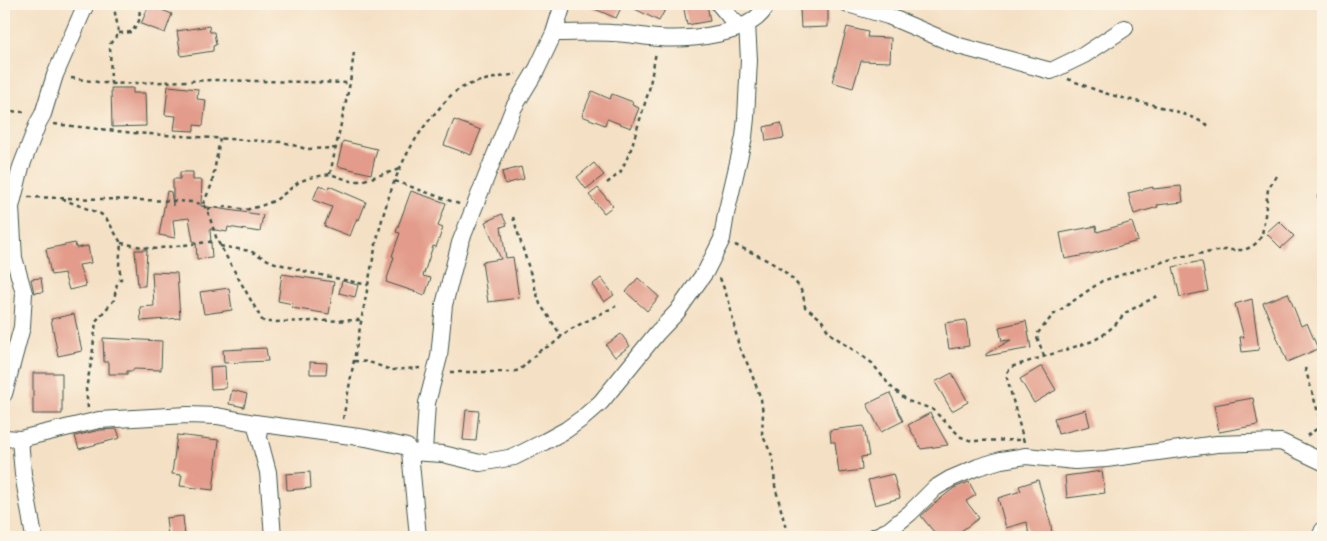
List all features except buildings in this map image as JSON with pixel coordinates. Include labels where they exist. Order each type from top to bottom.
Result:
[{"type":"street","points":[[4,394],[22,327],[24,293],[9,259],[11,207],[21,167],[55,75],[86,4]]},
{"type":"street","points":[[418,537],[417,452],[439,357],[444,305],[460,243],[514,107],[537,69],[554,33],[562,4]]},
{"type":"street","points":[[719,4],[729,16],[744,25]]},
{"type":"street","points":[[554,33],[613,32],[658,38],[710,35],[744,25],[759,15],[767,4]]},
{"type":"street","points":[[848,4],[879,13],[959,46],[1051,71],[1084,55],[1125,28]]},
{"type":"street","points":[[34,537],[23,474],[12,438],[92,422],[187,414],[217,416],[340,434],[403,446],[417,452],[443,454],[480,463],[501,460],[527,451],[566,430],[584,417],[612,388],[657,333],[677,312],[713,258],[722,239],[744,137],[746,118],[749,60],[744,25]]},
{"type":"street","points":[[255,423],[268,472],[273,537]]},
{"type":"street","points":[[874,537],[889,530],[910,513],[935,488],[950,478],[1000,460],[1025,448],[1074,461],[1106,459],[1217,444],[1281,442],[1323,462]]},
{"type":"street","points":[[1320,537],[1323,530]]},
{"type":"path","points":[[114,4],[120,33]]},
{"type":"path","points":[[110,84],[110,44],[120,33],[132,32],[139,21],[142,4]]},
{"type":"path","points":[[607,183],[620,173],[630,152],[649,90],[658,38]]},
{"type":"path","points":[[330,174],[350,83],[354,52]]},
{"type":"path","points":[[340,434],[384,209],[413,142],[430,118],[453,94],[467,85],[537,69]]},
{"type":"path","points":[[1051,71],[1106,93],[1181,112],[1210,127]]},
{"type":"path","points":[[55,75],[110,84],[212,80],[350,83]]},
{"type":"path","points":[[4,111],[134,133],[283,142],[306,149],[336,148]]},
{"type":"path","points":[[203,205],[212,184],[220,138]]},
{"type":"path","points":[[207,209],[227,206],[245,210],[261,206],[276,200],[299,182],[330,174],[351,181],[362,181],[400,169]]},
{"type":"path","points":[[1044,356],[1036,337],[1038,333],[1053,315],[1102,280],[1178,257],[1224,250],[1244,250],[1258,242],[1263,228],[1268,189],[1277,176]]},
{"type":"path","points":[[395,181],[457,202],[471,216]]},
{"type":"path","points":[[1317,196],[1323,198]]},
{"type":"path","points":[[14,198],[185,201],[203,205],[207,209],[216,240],[253,302],[259,316],[265,322],[361,320]]},
{"type":"path","points":[[61,199],[101,214],[108,221],[121,243],[121,279],[117,283],[114,300],[96,321],[86,389],[92,422]]},
{"type":"path","points":[[512,217],[540,304],[562,336]]},
{"type":"path","points":[[722,239],[760,256],[779,268],[794,281],[803,294],[805,307],[821,319],[828,331],[872,363],[890,386],[908,401],[932,409],[961,437],[972,441],[1025,448],[1006,374],[1011,367],[1093,341],[1103,336],[1125,313],[1159,296]]},
{"type":"path","points":[[121,243],[152,250],[216,240]]},
{"type":"path","points":[[220,246],[250,251],[272,262],[307,272],[368,285]]},
{"type":"path","points":[[713,258],[729,302],[739,347],[749,366],[761,399],[763,414],[762,434],[773,458],[776,486],[788,537]]},
{"type":"path","points":[[354,361],[369,362],[391,370],[421,368],[434,372],[511,372],[520,370],[534,356],[569,330],[616,306]]},
{"type":"path","points":[[1281,442],[1305,438],[1318,428],[1320,419],[1305,368]]}]
